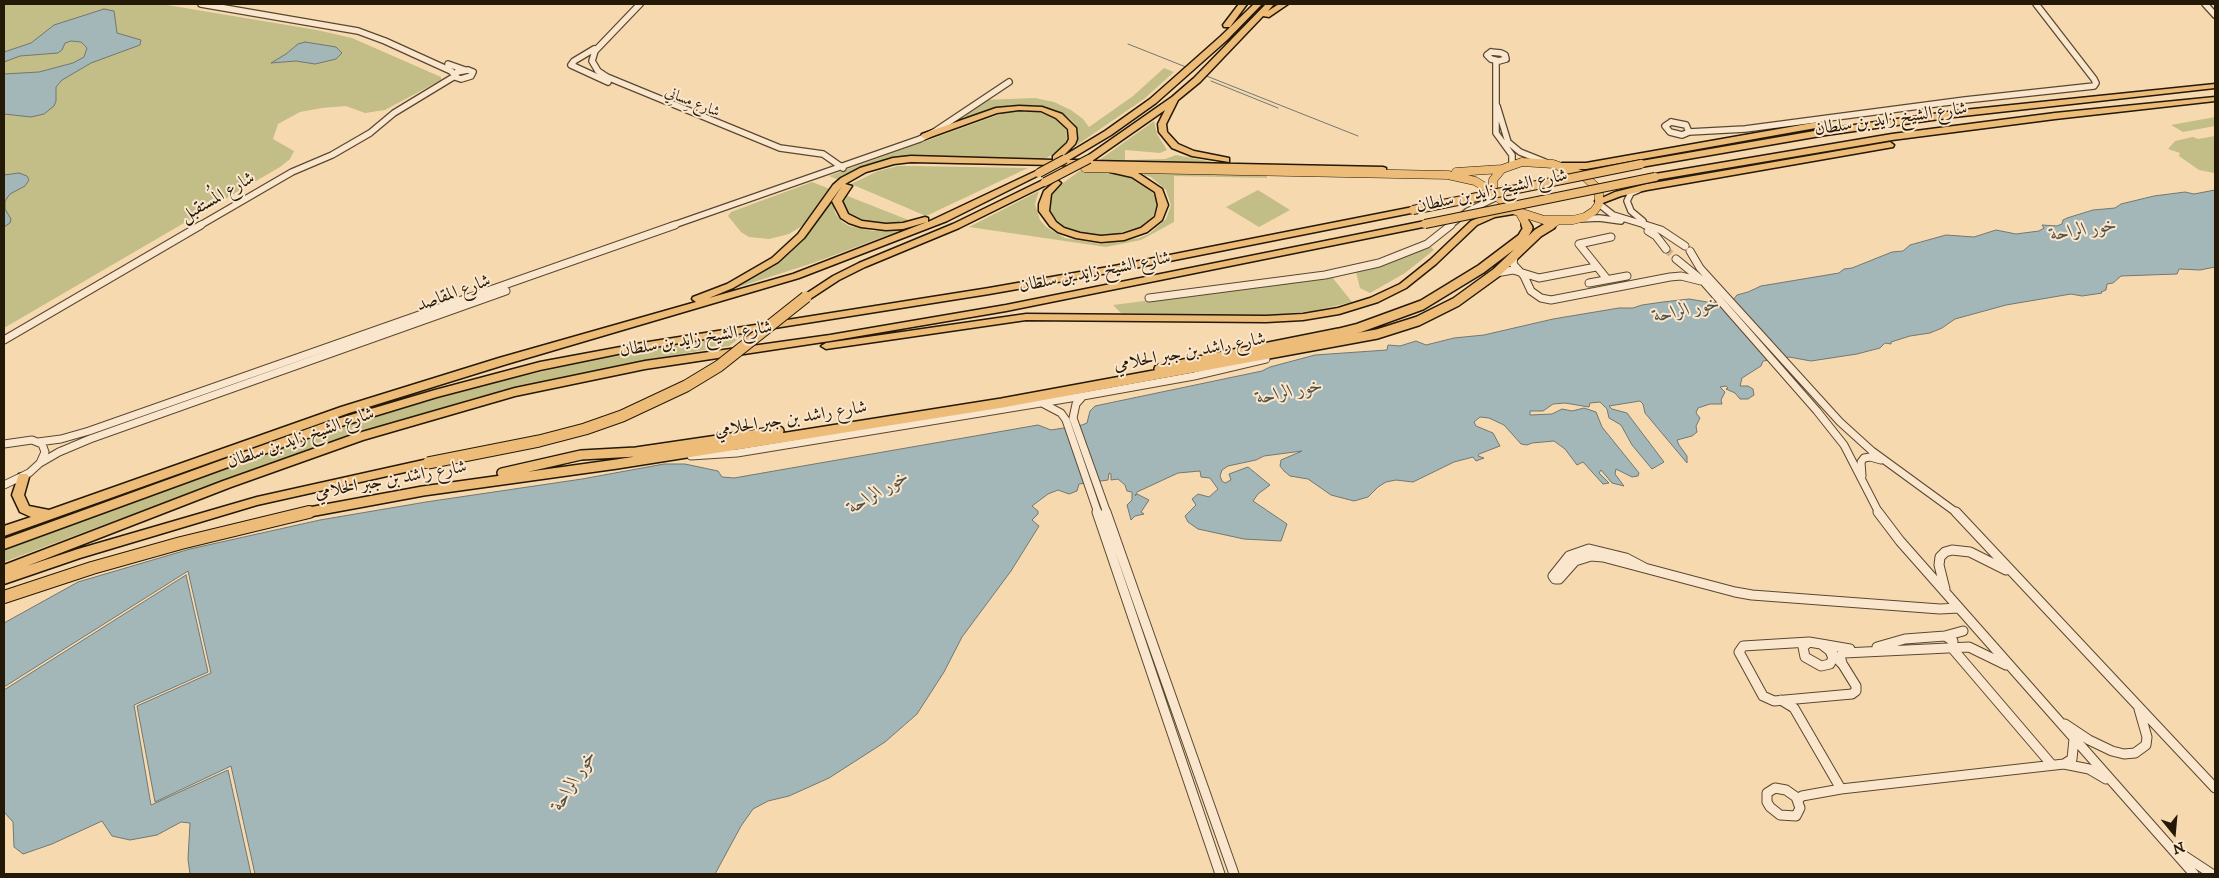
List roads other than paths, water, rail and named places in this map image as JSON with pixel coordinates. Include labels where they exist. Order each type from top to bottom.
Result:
[{"type":"highway","points":[[1203,57],[1203,52],[1235,16],[1243,4]]},
{"type":"highway","points":[[4,531],[295,426],[503,361],[796,276],[914,232],[942,217],[1016,184],[1127,120],[1196,64],[1258,4]]},
{"type":"highway","points":[[847,182],[878,170],[910,164],[1087,163],[1123,171],[1145,180],[1159,191],[1163,205],[1159,218],[1144,230],[1118,238],[1089,238],[1069,234],[1053,224],[1044,211],[1047,193],[1056,183],[1087,163],[1175,99],[1197,80],[1270,4]]},
{"type":"highway","points":[[1224,52],[1259,20],[1284,4]]},
{"type":"highway","name":"شارع الشيخ زايد بن سلطان","points":[[4,544],[331,425],[435,394],[540,366],[642,346],[1114,269],[1641,164],[1835,130],[2083,99],[2215,86]]},
{"type":"highway","points":[[1562,166],[1586,166],[1733,139],[1892,116],[2054,98],[2083,99]]},
{"type":"highway","points":[[1175,99],[1164,117],[1162,124],[1163,132],[1174,144],[1192,153],[1219,159],[1383,170]]},
{"type":"highway","name":"شارع الشيخ زايد بن سلطان","points":[[4,570],[227,484],[359,437],[515,392],[602,372],[830,338],[1006,308],[1655,177],[1892,137],[2215,99]]},
{"type":"highway","points":[[925,136],[996,111],[1020,108],[1042,109],[1059,116],[1072,128],[1073,139],[1060,158]]},
{"type":"highway","points":[[1599,202],[1618,194],[1647,187],[2086,113]]},
{"type":"highway","points":[[503,361],[546,345],[702,297],[756,272],[790,247],[847,182],[876,165],[911,159],[1383,170]]},
{"type":"highway","points":[[4,579],[257,501],[428,463],[539,441],[585,429],[622,416],[686,386],[719,366],[806,297],[836,278],[862,265],[956,226],[1087,163]]},
{"type":"highway","points":[[836,193],[839,209],[844,216],[852,221],[874,226],[903,226],[942,217]]},
{"type":"highway","points":[[359,437],[553,389],[624,374],[1000,319],[1082,316],[1266,319],[1303,317],[1339,311],[1374,300],[1403,286],[1433,262],[1467,229],[1484,218],[1518,212]]},
{"type":"highway","points":[[23,477],[18,495],[24,509],[33,513],[53,513]]},
{"type":"main road","points":[[1087,163],[1448,175],[1475,181],[1518,212],[1532,218],[1557,221],[1585,217],[1594,211],[1599,202],[1599,194],[1590,181],[1573,170],[1546,162],[1522,162],[1502,169],[1475,172],[1383,170]]},
{"type":"main road","points":[[1496,195],[1493,180],[1502,169]]},
{"type":"main road","name":"شارع راشد بن جبر الحلامي","points":[[4,591],[181,536],[260,516],[341,499],[510,472],[575,456],[622,454],[1045,390],[1359,328],[1422,305],[1500,256],[1526,233],[1528,224],[1518,212]]},
{"type":"main road","name":"شارع راشد بن جبر الحلامي","points":[[4,597],[137,555],[259,523],[404,494],[664,456],[1066,392],[1377,334],[1408,325],[1434,314],[1463,297],[1496,273],[1538,234],[1557,221]]},
{"type":"main road","points":[[1463,297],[1454,296],[1454,292],[1471,280],[1481,269]]},
{"type":"main road","points":[[724,454],[728,450],[761,441]]},
{"type":"main road","points":[[582,468],[579,464],[583,460],[614,457],[622,454]]},
{"type":"street","points":[[201,4],[366,33],[452,71],[455,76],[461,79],[469,77],[473,73],[362,28],[222,4]]},
{"type":"street","points":[[574,61],[586,56],[600,45],[640,4]]},
{"type":"street","points":[[1689,130],[1745,129],[1965,100],[2090,87],[2096,83],[2036,4]]},
{"type":"street","points":[[2206,4],[2213,5]]},
{"type":"street","points":[[2206,4],[2215,15]]},
{"type":"street","name":"شارع مِسانِي","points":[[600,45],[593,54],[592,62],[596,69],[607,77],[725,128],[783,149],[823,154],[839,168]]},
{"type":"street","points":[[574,61],[588,60],[592,70],[607,77]]},
{"type":"street","name":"شارع مِسانِي","points":[[574,61],[571,65],[573,67],[670,105]]},
{"type":"street","points":[[1496,61],[1498,106],[1505,136],[1508,142],[1520,152],[1546,162]]},
{"type":"street","name":"شارع المُستقبل","points":[[4,340],[292,172],[332,154],[370,133],[394,113],[465,70]]},
{"type":"street","name":"شارع المُستقبل","points":[[448,82],[461,79]]},
{"type":"street","name":"شارع المقاصد","points":[[4,485],[23,477],[40,463],[80,443],[462,307],[925,136],[1009,82]]},
{"type":"street","points":[[1498,106],[1495,120],[1496,133],[1512,155],[1512,165]]},
{"type":"street","points":[[959,114],[966,119],[974,120]]},
{"type":"street","name":"شارع المقاصد","points":[[4,444],[23,440],[38,442],[62,439],[89,431],[787,187]]},
{"type":"street","points":[[1647,187],[1631,193],[1627,201],[1631,211],[1666,249]]},
{"type":"street","points":[[1149,298],[1325,275],[1378,264],[1427,244],[1468,211],[1496,195]]},
{"type":"street","points":[[1599,202],[1613,215],[1669,235],[1687,249],[1700,268],[1787,370],[1839,439],[1863,480],[1876,509],[1887,524],[1958,608],[2194,874]]},
{"type":"street","points":[[1573,220],[1606,218],[1648,228]]},
{"type":"street","points":[[1607,279],[1578,244],[1611,236]]},
{"type":"street","points":[[1514,257],[1513,264],[1524,276],[1531,291],[1541,298],[1551,300],[1670,277],[1681,276],[1702,281]]},
{"type":"street","points":[[1676,259],[1691,270],[1787,370],[1855,436],[1954,510],[2215,788]]},
{"type":"street","points":[[1496,273],[1508,270],[1539,278],[1596,267]]},
{"type":"street","points":[[1589,283],[1627,276]]},
{"type":"street","points":[[664,456],[724,454],[1083,396],[1194,376],[1324,345]]},
{"type":"street","points":[[1070,419],[1076,404],[1083,396]]},
{"type":"street","points":[[1040,403],[1053,407],[1070,419],[1220,874]]},
{"type":"street","points":[[38,442],[42,444],[45,452],[40,463]]},
{"type":"street","points":[[1863,480],[1861,462],[1864,458],[1876,458],[1890,463]]},
{"type":"street","points":[[1645,568],[1626,558],[1589,549],[1569,556],[1553,576],[1559,579],[1575,561],[1591,556],[1735,592],[1768,598],[1940,609],[1958,608]]},
{"type":"street","points":[[1946,594],[1938,565],[1940,558],[1945,552],[1952,550],[1970,552],[1996,563],[2016,577]]},
{"type":"street","points":[[1117,557],[1234,874]]},
{"type":"street","points":[[1967,618],[1958,637],[1959,640],[2015,671]]},
{"type":"street","points":[[1962,631],[1945,636],[1905,639],[1880,647],[1842,649],[1809,642],[1748,645],[1743,646],[1739,652],[1763,696],[1774,701],[1781,700],[1795,703],[1852,694],[1856,691],[1856,686],[1840,656],[1844,653],[1969,647]]},
{"type":"street","points":[[1945,636],[1953,641],[1952,648],[2052,765]]},
{"type":"street","points":[[1922,637],[1931,650]]},
{"type":"street","points":[[1809,642],[1803,647],[1803,653],[1814,664],[1821,666],[1830,664],[1833,658],[1830,651]]},
{"type":"street","points":[[1821,644],[1843,664]]},
{"type":"street","points":[[1795,703],[1841,789]]},
{"type":"street","points":[[2055,716],[2101,747],[2124,754],[2134,753],[2146,744],[2147,737],[2138,706]]},
{"type":"street","points":[[2064,764],[2072,759],[2074,739]]},
{"type":"street","points":[[1798,800],[1802,796],[1841,789],[2064,764],[2089,769],[2114,784]]},
{"type":"street","points":[[2161,837],[2186,858],[2212,874]]},
{"type":"water","points":[[104,9],[114,11],[117,33],[141,40],[140,45],[91,63],[62,80],[56,87],[54,106],[44,114],[31,117],[4,114],[4,74],[39,72],[73,63],[84,57],[87,48],[81,42],[71,41],[65,43],[62,50],[58,53],[20,56],[4,62],[4,52],[31,43],[54,25]]},
{"type":"water","points":[[305,42],[336,47],[342,53],[336,59],[315,64],[296,61],[271,63],[298,44]]},
{"type":"water","points":[[19,173],[27,176],[29,180],[25,186],[10,194],[5,201],[5,209],[11,219],[10,223],[4,227],[4,175]]},
{"type":"water","name":"خور الراحة","points":[[2215,190],[2215,267],[2200,270],[2179,269],[2177,274],[2121,276],[2113,283],[2107,284],[2106,290],[2102,293],[2082,296],[2071,294],[2006,305],[1955,319],[1942,328],[1930,333],[1910,336],[1891,342],[1891,344],[1885,343],[1880,348],[1857,354],[1811,361],[1789,357],[1763,361],[1761,366],[1742,378],[1740,386],[1748,386],[1753,389],[1754,395],[1748,399],[1740,399],[1735,393],[1726,389],[1728,388],[1726,386],[1720,387],[1725,392],[1721,400],[1722,404],[1710,404],[1698,408],[1696,413],[1700,418],[1696,426],[1697,432],[1692,436],[1677,440],[1687,456],[1687,463],[1645,413],[1643,404],[1640,401],[1609,406],[1612,409],[1627,413],[1664,462],[1652,469],[1632,445],[1621,425],[1609,418],[1607,409],[1600,402],[1590,403],[1589,407],[1565,403],[1553,404],[1543,411],[1530,411],[1530,415],[1552,414],[1562,409],[1572,411],[1584,408],[1596,412],[1602,427],[1639,473],[1638,476],[1632,477],[1616,469],[1615,474],[1624,486],[1612,483],[1601,470],[1599,473],[1609,483],[1603,484],[1583,462],[1577,465],[1565,449],[1554,441],[1527,445],[1521,444],[1504,425],[1489,418],[1480,417],[1474,422],[1476,426],[1493,433],[1500,446],[1479,454],[1478,456],[1484,458],[1476,461],[1473,457],[1454,462],[1413,482],[1396,480],[1386,482],[1368,497],[1354,501],[1331,495],[1308,479],[1290,476],[1284,471],[1280,466],[1281,460],[1302,451],[1264,456],[1256,460],[1228,466],[1222,470],[1220,476],[1225,483],[1231,480],[1229,474],[1248,467],[1270,485],[1258,494],[1253,501],[1287,524],[1281,541],[1244,539],[1198,529],[1188,522],[1185,516],[1196,505],[1192,499],[1198,494],[1209,497],[1218,489],[1210,478],[1201,477],[1200,471],[1178,473],[1137,492],[1135,496],[1137,494],[1149,500],[1141,512],[1144,514],[1135,516],[1131,520],[1127,505],[1132,500],[1132,492],[1127,491],[1125,485],[1118,479],[1111,480],[1111,474],[1109,473],[1108,480],[1079,484],[1077,491],[1069,494],[1058,490],[1048,494],[1032,506],[1038,511],[1038,514],[1032,520],[1039,526],[1011,571],[962,637],[944,672],[917,714],[885,742],[829,778],[789,796],[768,801],[753,809],[741,826],[715,874],[255,874],[231,766],[155,802],[137,706],[211,673],[188,571],[4,687],[4,623],[78,582],[190,549],[320,520],[582,479],[664,464],[685,464],[718,471],[722,477],[734,478],[1038,425],[1051,430],[1082,425],[1087,423],[1090,411],[1095,406],[1262,371],[1270,367],[1315,355],[1387,350],[1388,345],[1400,346],[1416,341],[1426,345],[1454,338],[1484,335],[1553,319],[1663,302],[1689,299],[1713,303],[1733,300],[1737,295],[1761,286],[1839,273],[1844,269],[1852,268],[1892,252],[1903,251],[1910,245],[1946,235],[1974,237],[1996,230],[2016,234],[2039,231],[2044,228],[2042,225],[2057,226],[2062,224],[2063,220],[2067,218],[2093,210],[2115,208],[2121,204],[2154,196],[2185,192],[2194,194]]},
{"type":"water","points":[[186,575],[208,672],[134,705],[151,805],[228,770],[251,874],[190,874],[188,859],[190,823],[181,822],[157,835],[130,840],[112,836],[102,821],[52,844],[23,854],[14,847],[13,822],[4,812],[4,690]]},
{"type":"waterway","points":[[1128,44],[1186,67]]},
{"type":"waterway","points":[[1204,75],[1358,136]]},
{"type":"waterway","points":[[1211,81],[1278,108]]},
{"type":"tunnel","points":[[1666,249],[1676,259]]}]
